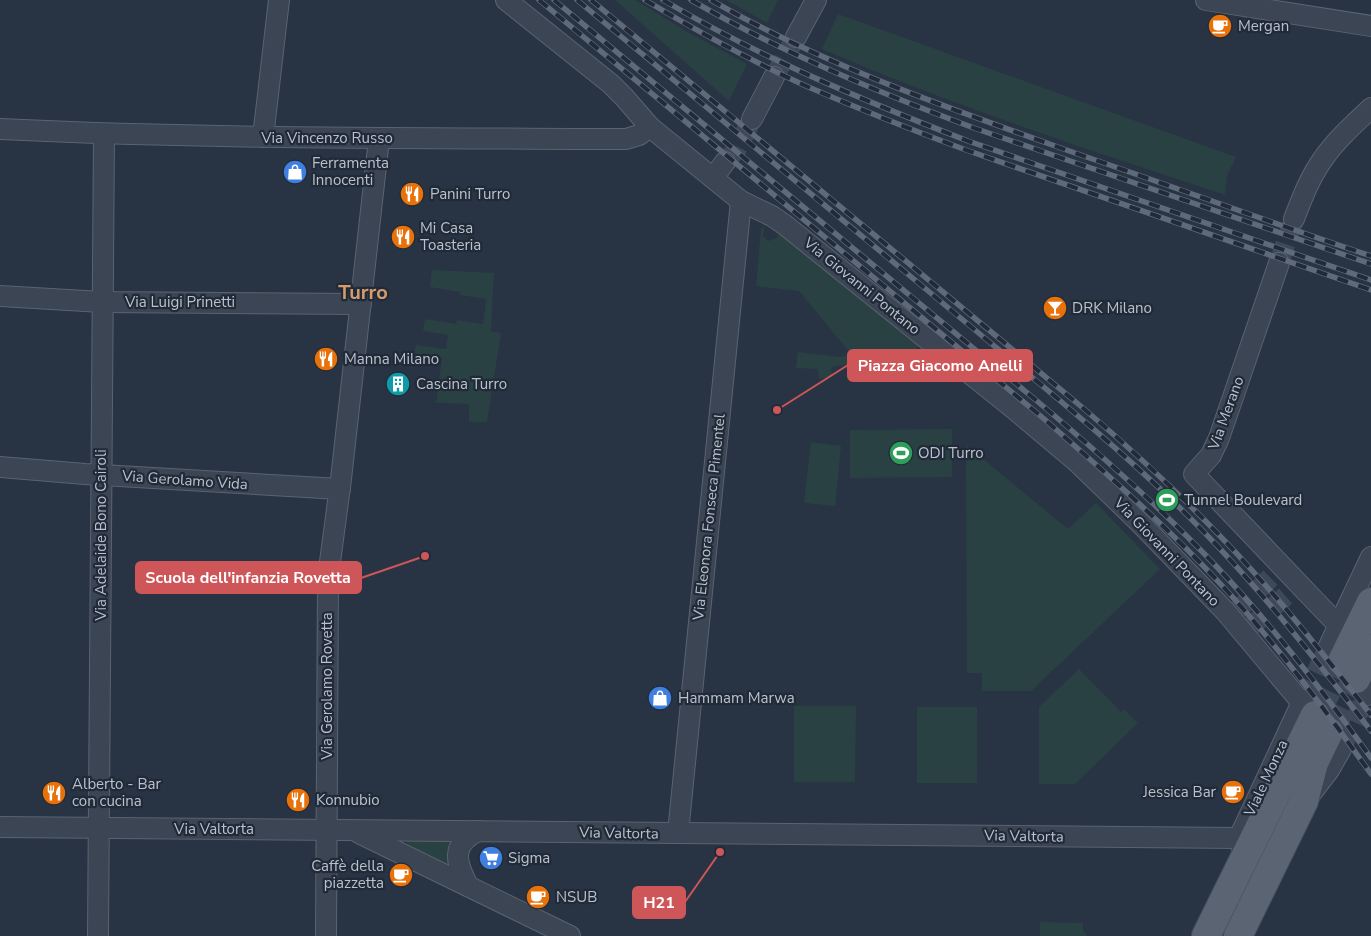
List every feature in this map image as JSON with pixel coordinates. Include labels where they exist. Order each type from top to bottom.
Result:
[{"type":"main road","points":[[1353,673],[1371,602]]},
{"type":"main road","points":[[1353,673],[1371,649]]},
{"type":"main road","points":[[1238,936],[1304,801],[1314,763],[1318,720]]},
{"type":"main road","name":"Viale Monza","points":[[1206,936],[1242,848],[1318,720]]},
{"type":"street","points":[[263,138],[279,0]]},
{"type":"street","name":"Via Giovanni Pontano","points":[[506,0],[611,84],[650,127],[719,170],[741,201],[785,224],[1063,450],[1233,615],[1318,720]]},
{"type":"street","points":[[796,37],[816,0]]},
{"type":"street","points":[[1206,0],[1371,26]]},
{"type":"street","points":[[752,119],[774,77]]},
{"type":"street","points":[[1294,219],[1305,190],[1322,160],[1335,143],[1371,108]]},
{"type":"street","name":"Via Vincenzo Russo","points":[[0,129],[263,138],[626,139],[639,135],[650,127]]},
{"type":"street","name":"Via Adelaide Bono Cairoli","points":[[98,936],[104,134]]},
{"type":"street","name":"Via Gerolamo Rovetta","points":[[326,936],[328,587],[379,138]]},
{"type":"street","name":"Via Eleonora Fonseca Pimentel","points":[[678,833],[741,201]]},
{"type":"street","name":"Via Merano","points":[[1279,263],[1217,442],[1211,455],[1194,474],[1293,589],[1338,625]]},
{"type":"street","name":"Via Luigi Prinetti","points":[[0,296],[102,302],[360,304]]},
{"type":"street","name":"Via Gerolamo Vida","points":[[0,466],[101,475],[340,489]]},
{"type":"street","points":[[1353,673],[1338,625],[1371,557]]},
{"type":"street","name":"Via Valtorta","points":[[0,827],[678,833],[1242,848]]},
{"type":"street","points":[[352,830],[570,936]]},
{"type":"street","points":[[468,886],[458,864],[458,856],[461,845],[466,837],[478,831]]},
{"type":"green space","points":[[615,0],[635,0],[691,34],[747,64],[729,101]]},
{"type":"green space","points":[[726,0],[778,0],[767,23]]},
{"type":"green space","points":[[838,14],[1236,157],[1227,176],[1225,195],[921,90],[822,49]]},
{"type":"green space","points":[[764,226],[763,236],[768,241],[777,238],[779,231],[920,344],[910,357],[901,355],[893,364],[878,367],[875,351],[865,352],[866,362],[831,367],[832,377],[819,379],[818,369],[796,368],[798,352],[841,357],[851,354],[799,291],[756,286],[761,229]]},
{"type":"green space","points":[[432,270],[494,273],[491,331],[501,333],[487,422],[469,422],[469,404],[436,403],[442,358],[414,353],[416,345],[446,349],[448,335],[423,331],[425,319],[456,324],[457,320],[483,324],[486,299],[460,295],[460,292],[430,287]]},
{"type":"green space","name":"ODI Turro","points":[[952,429],[952,477],[850,478],[850,430]]},
{"type":"green space","points":[[811,442],[841,446],[835,506],[804,503]]},
{"type":"green space","points":[[966,445],[1068,529],[1096,503],[1160,569],[1031,691],[982,691],[982,673],[967,673]]},
{"type":"green space","points":[[1079,669],[1121,712],[1124,709],[1138,723],[1075,784],[1039,784],[1039,707]]},
{"type":"green space","points":[[794,706],[856,706],[855,782],[794,782]]},
{"type":"green space","points":[[917,707],[977,707],[977,783],[917,783]]},
{"type":"green space","points":[[454,838],[447,851],[448,866],[409,847],[407,844],[407,840]]},
{"type":"green space","points":[[1040,922],[1083,923],[1083,930],[1087,936],[1040,936]]},
{"type":"tunnel","points":[[774,77],[796,37]]},
{"type":"tunnel","points":[[725,162],[737,149],[752,119]]},
{"type":"tunnel","points":[[1279,263],[1294,219]]},
{"type":"tunnel","points":[[1235,613],[1271,577]]},
{"type":"tunnel","points":[[1248,629],[1287,595]]},
{"type":"tunnel","points":[[1303,700],[1329,646]]},
{"type":"tunnel","points":[[1315,715],[1342,661]]},
{"type":"tunnel","points":[[1329,732],[1356,679]]},
{"type":"tunnel","points":[[1341,749],[1367,695]]},
{"type":"railway","points":[[539,0],[1043,418],[1138,503],[1206,569],[1266,636],[1371,774]]},
{"type":"railway","points":[[554,0],[1037,401],[1151,502],[1195,544],[1257,611],[1316,683],[1371,758]]},
{"type":"railway","points":[[577,0],[1120,452],[1180,508],[1231,561],[1303,644],[1371,731]]},
{"type":"railway","points":[[591,0],[1129,448],[1217,532],[1258,577],[1302,628],[1371,715]]},
{"type":"railway","points":[[645,0],[765,66],[806,86],[886,119],[966,150],[1371,290]]},
{"type":"railway","points":[[663,0],[737,41],[812,77],[928,126],[1371,280]]},
{"type":"railway","points":[[691,0],[760,37],[830,70],[974,128],[1371,264]]},
{"type":"railway","points":[[711,0],[799,46],[935,103],[1371,256]]},
{"type":"place","name":"Mergan","points":[[1220,26]]},
{"type":"place","name":"Ferramenta Innocenti","points":[[295,172]]},
{"type":"place","name":"Panini Turro","points":[[412,194]]},
{"type":"place","name":"Mi Casa Toasteria","points":[[403,237]]},
{"type":"place","name":"DRK Milano","points":[[1055,308]]},
{"type":"place","name":"Manna Milano","points":[[326,359]]},
{"type":"place","name":"Cascina Turro","points":[[398,384]]},
{"type":"place","name":"Piazza Giacomo Anelli","points":[[777,410]]},
{"type":"place","name":"ODI Turro","points":[[901,453]]},
{"type":"place","name":"Tunnel Boulevard","points":[[1167,500]]},
{"type":"place","name":"Scuola dell'infanzia Rovetta","points":[[425,556]]},
{"type":"place","name":"Hammam Marwa","points":[[660,698]]},
{"type":"place","name":"Jessica Bar","points":[[1233,792]]},
{"type":"place","name":"Alberto - Bar con cucina","points":[[54,793]]},
{"type":"place","name":"Konnubio","points":[[298,800]]},
{"type":"place","name":"H21","points":[[720,852]]},
{"type":"place","name":"Sigma","points":[[491,858]]},
{"type":"place","name":"Caffè della piazzetta","points":[[401,875]]},
{"type":"place","name":"NSUB","points":[[538,897]]},
{"type":"district","name":"Turro","points":[[363,292]]}]
